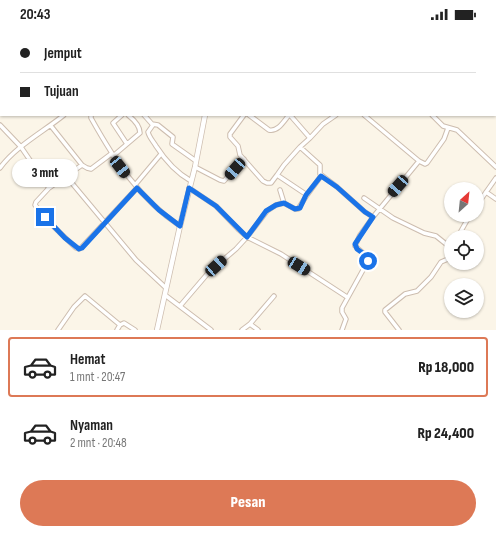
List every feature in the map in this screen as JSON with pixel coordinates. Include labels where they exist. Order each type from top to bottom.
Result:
[{"type":"street","points":[[0,168],[7,159],[21,147],[63,116]]},
{"type":"street","points":[[91,116],[112,155],[136,187],[159,210],[180,226]]},
{"type":"street","points":[[121,116],[113,123],[127,144]]},
{"type":"street","points":[[51,126],[82,165],[91,169],[127,144],[140,132],[134,121],[129,116]]},
{"type":"street","points":[[145,116],[153,125],[158,125],[173,137],[172,144],[196,161]]},
{"type":"street","points":[[157,330],[180,226],[195,167],[205,116]]},
{"type":"street","points":[[243,116],[230,136],[238,146],[240,155],[265,182],[271,183],[300,147],[323,124],[335,116]]},
{"type":"street","points":[[250,116],[269,130],[273,131],[276,130],[287,116],[310,138]]},
{"type":"street","points":[[365,116],[425,164],[428,163],[444,139],[448,128]]},
{"type":"street","points":[[433,116],[439,123],[448,128],[457,130],[496,167]]},
{"type":"street","points":[[0,125],[21,147],[49,188]]},
{"type":"street","points":[[153,125],[148,131],[148,135],[161,154],[174,169],[191,181]]},
{"type":"street","points":[[300,147],[320,165],[319,173],[321,176],[337,187],[365,212],[373,217]]},
{"type":"street","points":[[82,165],[49,188],[35,205],[54,227],[76,248],[79,249],[82,248],[105,223],[136,187],[161,154]]},
{"type":"street","points":[[195,167],[224,181],[244,159]]},
{"type":"street","points":[[342,330],[346,319],[341,310],[368,261],[368,257],[357,249],[355,244],[373,217],[420,161]]},
{"type":"street","points":[[277,175],[306,195]]},
{"type":"street","points":[[66,176],[136,260],[166,288]]},
{"type":"street","points":[[180,306],[210,272],[247,237],[266,211],[276,205],[284,203],[298,209],[306,195],[321,176]]},
{"type":"street","points":[[484,195],[496,178]]},
{"type":"street","points":[[189,188],[216,206],[247,237],[281,254],[347,297]]},
{"type":"street","points":[[280,190],[284,203]]},
{"type":"street","points":[[486,192],[496,199]]},
{"type":"street","points":[[364,198],[380,210],[413,228],[434,235],[444,243]]},
{"type":"street","points":[[399,330],[385,310],[405,294],[417,291],[431,277],[441,262],[444,261]]},
{"type":"street","points":[[165,295],[211,330]]},
{"type":"street","points":[[58,330],[74,307],[85,296],[120,325],[126,324],[135,330]]},
{"type":"street","points":[[242,330],[250,324],[274,296]]},
{"type":"street","points":[[250,324],[258,330]]},
{"type":"street","points":[[117,330],[120,325]]},
{"type":"route","points":[[45,217],[65,238],[79,249],[82,248],[137,188],[166,217],[180,226],[189,188],[216,206],[231,223],[247,237],[265,213],[276,205],[286,203],[295,209],[300,208],[306,195],[321,176],[337,187],[365,212],[373,217],[355,244],[357,249],[368,257],[368,261]]}]
